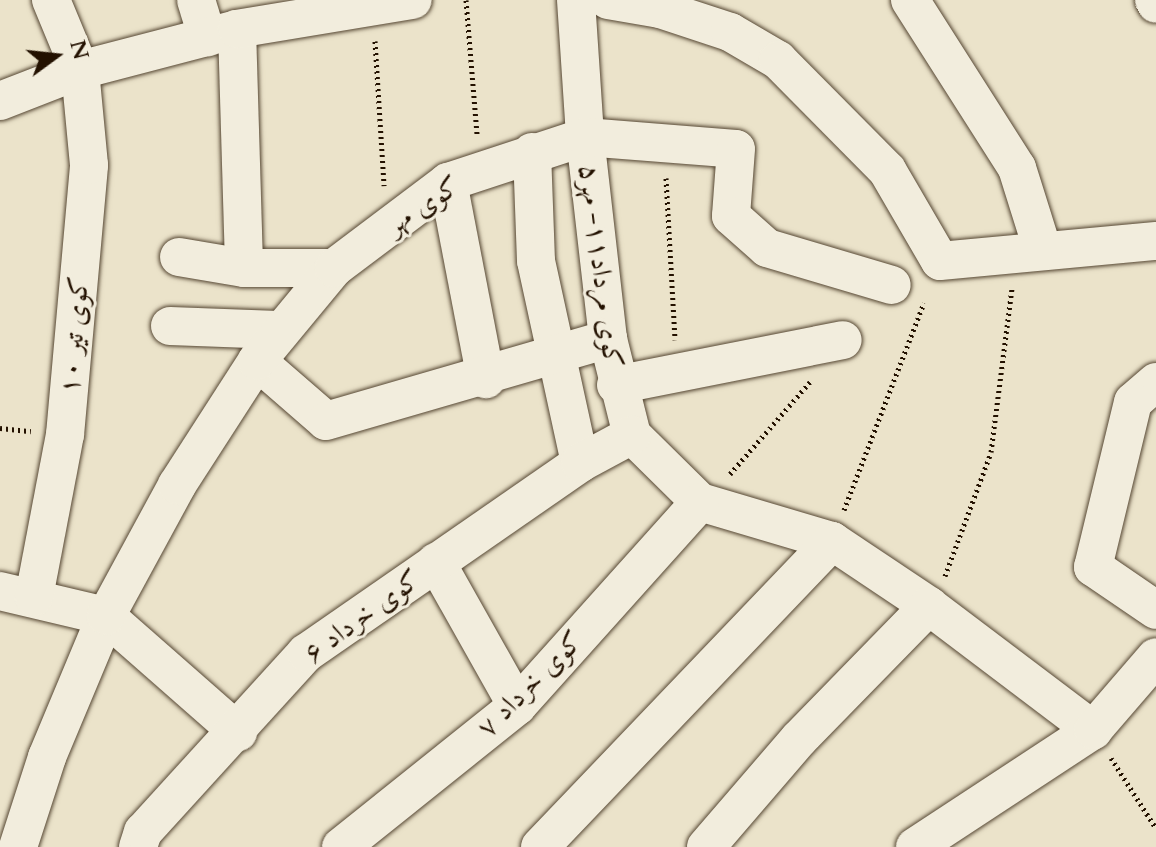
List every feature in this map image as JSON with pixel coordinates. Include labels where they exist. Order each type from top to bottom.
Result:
[{"type":"street","name":"کوی تیر ۱۰","points":[[17,594],[65,435],[89,165],[80,70],[51,0]]},
{"type":"street","points":[[196,0],[222,33],[244,268]]},
{"type":"street","points":[[4,90],[333,6],[413,0]]},
{"type":"street","name":"کوی مرداد۱۱- مهر۵","points":[[576,0],[585,137],[616,385],[632,435],[700,502]]},
{"type":"street","points":[[608,0],[660,9],[730,32],[778,60],[887,170],[940,261],[1156,241]]},
{"type":"street","points":[[925,4],[1017,168],[1029,253]]},
{"type":"street","name":"کوی مهر","points":[[18,847],[47,757],[106,616],[177,485],[257,361],[278,330],[334,268],[387,227],[463,177],[585,137],[736,149],[731,216],[767,248],[892,285]]},
{"type":"street","points":[[532,152],[536,261],[553,356],[580,463]]},
{"type":"street","points":[[463,177],[486,379]]},
{"type":"street","points":[[179,257],[244,268],[334,268]]},
{"type":"street","points":[[170,326],[278,330]]},
{"type":"street","points":[[257,361],[326,421],[486,379],[608,339]]},
{"type":"street","points":[[616,385],[843,340]]},
{"type":"street","points":[[1156,382],[1133,402],[1093,567],[1156,610]]},
{"type":"street","name":"کوی خرداد ۶","points":[[138,847],[143,832],[238,732],[306,653],[580,463],[632,435]]},
{"type":"street","points":[[700,502],[832,541],[929,606],[1093,730]]},
{"type":"street","name":"کوی خرداد ۷","points":[[341,847],[517,706],[700,502]]},
{"type":"street","points":[[540,847],[832,541]]},
{"type":"street","points":[[436,562],[517,706]]},
{"type":"street","points":[[17,594],[106,616],[238,732]]},
{"type":"street","points":[[706,847],[799,739],[929,606]]},
{"type":"street","points":[[915,847],[1093,730],[1156,657]]},
{"type":"path","points":[[463,177],[466,0]]},
{"type":"path","points":[[372,4],[387,227]]},
{"type":"path","points":[[665,141],[676,372]]},
{"type":"path","points":[[929,606],[973,511],[991,452],[1029,253]]},
{"type":"path","points":[[832,541],[940,261]]},
{"type":"path","points":[[1093,730],[1156,828]]}]
